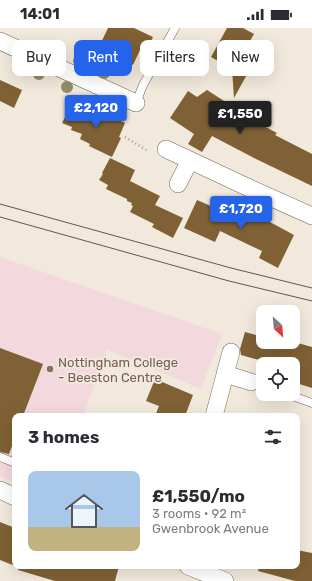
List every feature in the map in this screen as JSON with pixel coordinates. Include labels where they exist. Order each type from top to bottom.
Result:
[{"type":"street","points":[[0,41],[136,104]]},
{"type":"street","points":[[166,149],[312,216]]},
{"type":"street","points":[[178,184],[190,160]]},
{"type":"street","points":[[215,413],[231,352]]},
{"type":"street","points":[[225,374],[256,384]]},
{"type":"street","points":[[0,490],[12,496]]},
{"type":"street","points":[[195,569],[225,581]]},
{"type":"lane","points":[[136,104],[143,86],[175,28]]},
{"type":"lane","points":[[300,399],[312,403]]},
{"type":"lane","points":[[0,457],[12,462]]},
{"type":"shaded area","name":"Nottingham College - Beeston Centre","points":[[0,257],[222,334],[201,389],[107,350],[84,413],[12,413],[12,481],[0,476]]},
{"type":"building","points":[[108,28],[134,28],[153,37],[152,40],[140,40],[140,50],[133,65],[132,40],[102,40]]},
{"type":"building","points":[[227,28],[243,28],[254,34],[251,40],[220,40]]},
{"type":"building","points":[[217,46],[217,60],[211,57]]},
{"type":"building","points":[[232,76],[246,76],[234,98]]},
{"type":"building","points":[[0,80],[22,90],[14,108],[0,101]]},
{"type":"building","points":[[207,90],[235,108],[234,110],[277,133],[275,135],[312,154],[312,186],[212,136],[202,152],[188,144],[194,134],[170,118],[188,91],[197,97]]},
{"type":"building","points":[[70,107],[79,111],[81,107],[93,113],[94,109],[125,123],[119,137],[121,138],[112,157],[89,146],[90,144],[80,139],[82,134],[71,130],[72,127],[62,123]]},
{"type":"building","points":[[110,158],[135,170],[130,181],[160,196],[155,205],[183,218],[173,238],[152,227],[154,224],[130,212],[133,206],[131,205],[132,203],[106,189],[108,185],[99,180]]},
{"type":"building","points":[[197,200],[234,216],[239,205],[270,220],[270,222],[294,235],[278,268],[259,258],[262,251],[220,231],[215,242],[184,228]]},
{"type":"building","points":[[245,332],[256,335],[256,349],[300,349],[300,344],[312,347],[312,388],[300,384],[300,357],[256,357],[256,359],[241,355],[240,349]]},
{"type":"building","points":[[0,348],[43,364],[24,413],[12,413],[12,446],[9,454],[0,452]]},
{"type":"building","points":[[155,379],[193,395],[186,413],[156,413],[159,406],[146,401]]},
{"type":"building","points":[[0,522],[12,527],[12,565],[0,560]]},
{"type":"building","points":[[300,551],[312,553],[312,581],[295,581],[258,571],[258,569],[300,569]]},
{"type":"building","points":[[118,569],[115,581],[55,581],[18,570]]},
{"type":"tram line","points":[[0,204],[231,268],[312,288]]},
{"type":"tram line","points":[[0,217],[229,281],[312,301]]},
{"type":"place","name":"Nottingham College - Beeston Centre","points":[[50,369]]}]
